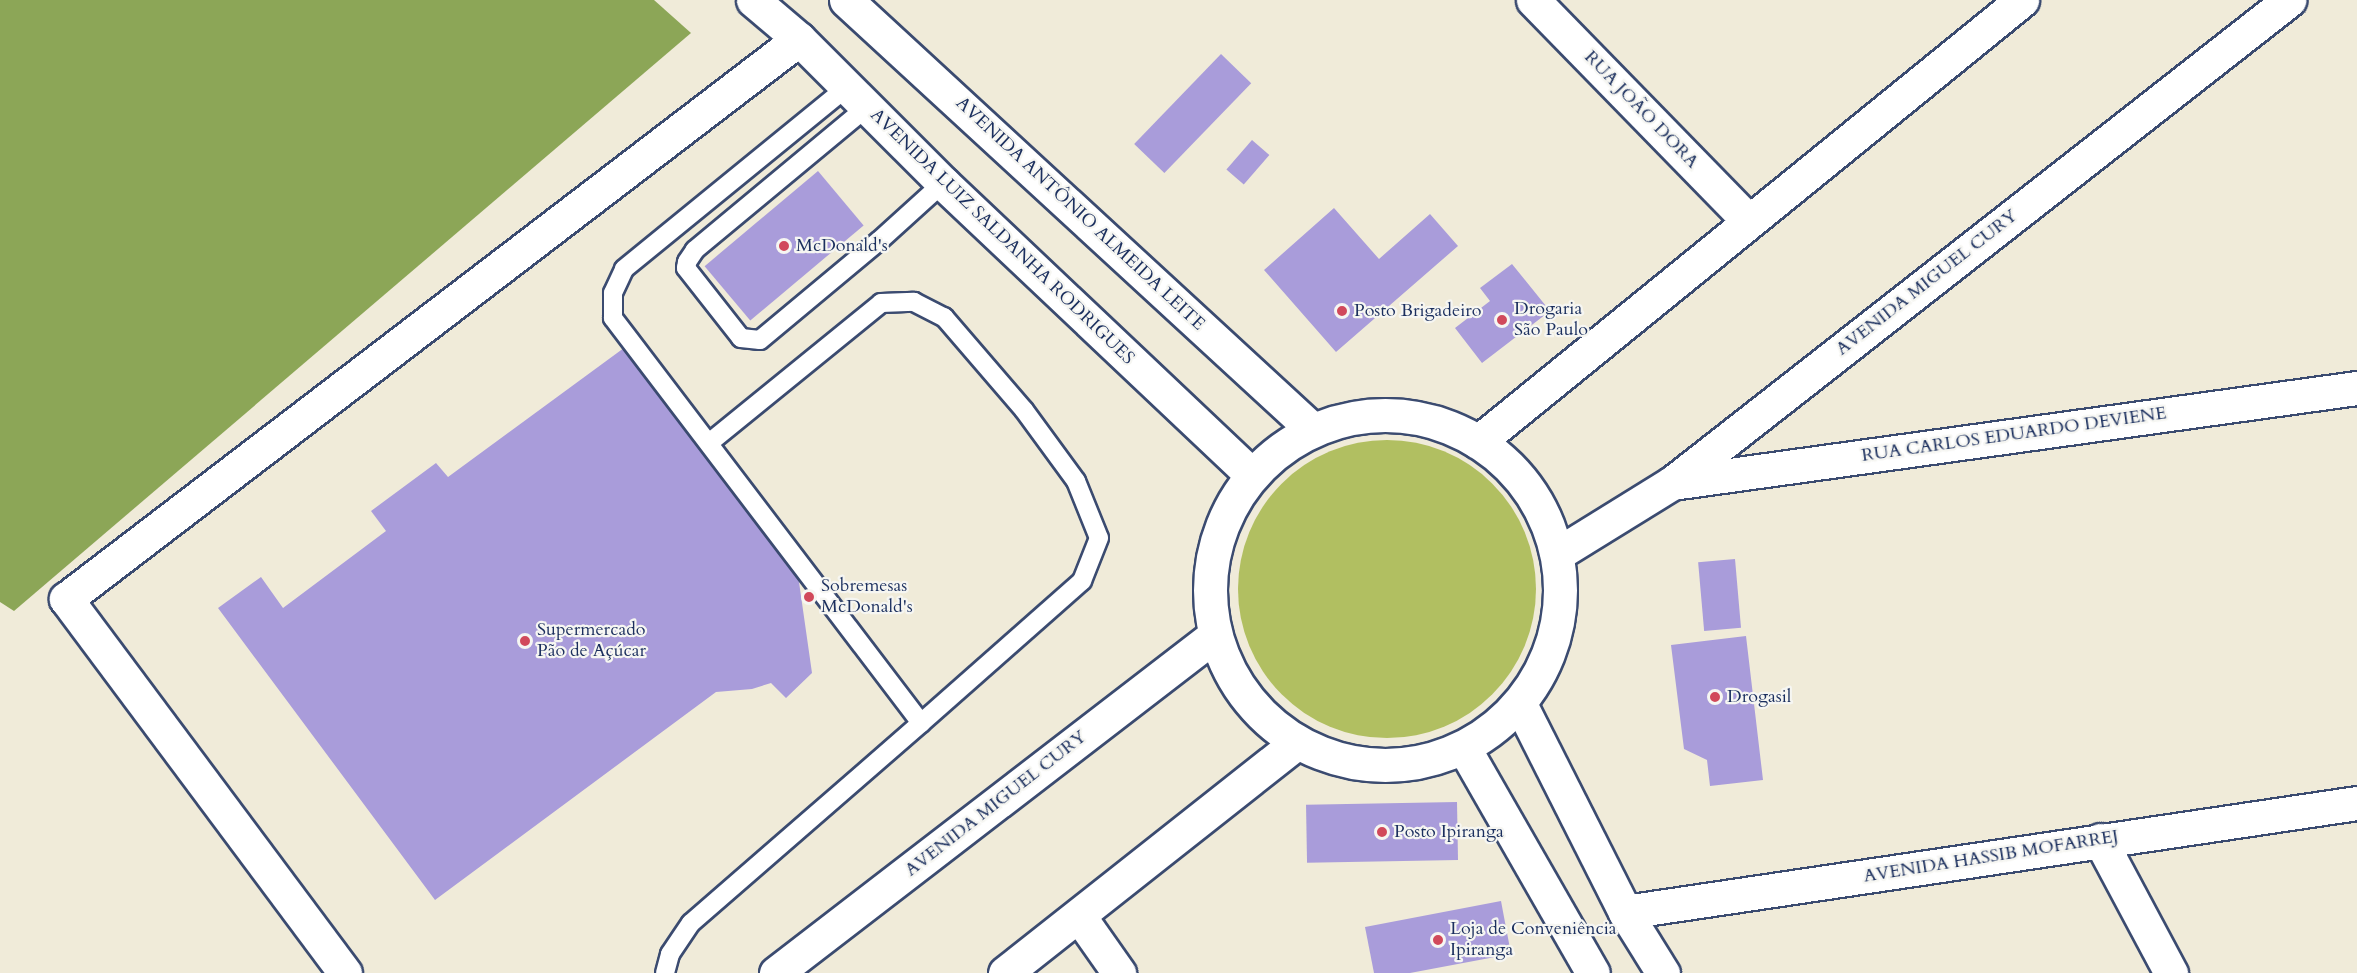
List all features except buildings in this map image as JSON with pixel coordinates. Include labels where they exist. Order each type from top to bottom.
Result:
[{"type":"street","name":"AVENIDA LUIZ SALDANHA RODRIGUES","points":[[753,0],[799,39],[943,183],[1251,474]]},
{"type":"street","name":"AVENIDA ANTÔNIO ALMEIDA LEITE","points":[[846,0],[1313,430]]},
{"type":"street","name":"RUA JOÃO DORA","points":[[1533,0],[1748,220]]},
{"type":"street","points":[[1478,442],[1748,220],[2022,0]]},
{"type":"street","name":"AVENIDA MIGUEL CURY","points":[[1557,554],[1671,483],[2289,0]]},
{"type":"street","points":[[345,973],[66,599],[799,39]]},
{"type":"street","name":"RUA CARLOS EDUARDO DEVIENE","points":[[1671,483],[2357,388]]},
{"type":"street","points":[[1368,416],[1414,419],[1478,442],[1515,472],[1541,509],[1557,554],[1560,607],[1548,658],[1520,704],[1494,729],[1464,748],[1408,764],[1385,764],[1351,762],[1297,742],[1261,714],[1233,677],[1215,635],[1209,583],[1219,531],[1251,474],[1275,453],[1313,430],[1368,416]]},
{"type":"street","name":"AVENIDA MIGUEL CURY","points":[[776,973],[1215,635]]},
{"type":"street","points":[[1520,704],[1625,912],[1663,973]]},
{"type":"street","points":[[1005,973],[1297,742]]},
{"type":"street","points":[[1464,748],[1593,973]]},
{"type":"street","name":"AVENIDA HASSIB MOFARREJ","points":[[1625,912],[2100,840],[2357,804]]},
{"type":"street","points":[[2100,840],[2171,973]]},
{"type":"street","points":[[1079,916],[1119,973]]},
{"type":"lane","points":[[857,97],[695,250],[687,262],[686,268],[741,338],[760,340],[879,241],[943,183]]},
{"type":"lane","points":[[857,97],[624,269],[613,293],[613,318],[921,723]]},
{"type":"lane","points":[[665,973],[670,954],[691,923],[1082,581],[1099,538],[1077,481],[1024,410],[944,317],[914,302],[880,303],[709,443]]},
{"type":"green space","points":[[0,0],[654,0],[691,33],[14,611],[0,602]]},
{"type":"green space","points":[[1372,440],[1402,440],[1430,446],[1457,457],[1493,483],[1511,506],[1525,532],[1536,574],[1536,604],[1525,646],[1511,672],[1493,695],[1457,721],[1430,732],[1402,738],[1372,738],[1344,732],[1317,721],[1281,695],[1272,684],[1255,659],[1244,632],[1238,604],[1238,574],[1244,546],[1255,519],[1281,483],[1292,474],[1317,457],[1344,446]]},
{"type":"place","name":"McDonald's","points":[[784,246]]},
{"type":"place","name":"Posto Brigadeiro","points":[[1342,311]]},
{"type":"place","name":"Drogaria São Paulo","points":[[1502,320]]},
{"type":"place","name":"Sobremesas McDonald's","points":[[809,597]]},
{"type":"place","name":"Supermercado Pão de Açúcar","points":[[525,641]]},
{"type":"place","name":"Drogasil","points":[[1715,697]]},
{"type":"place","name":"Posto Ipiranga","points":[[1382,832]]},
{"type":"place","name":"Loja de Conveniência Ipiranga","points":[[1438,940]]}]
